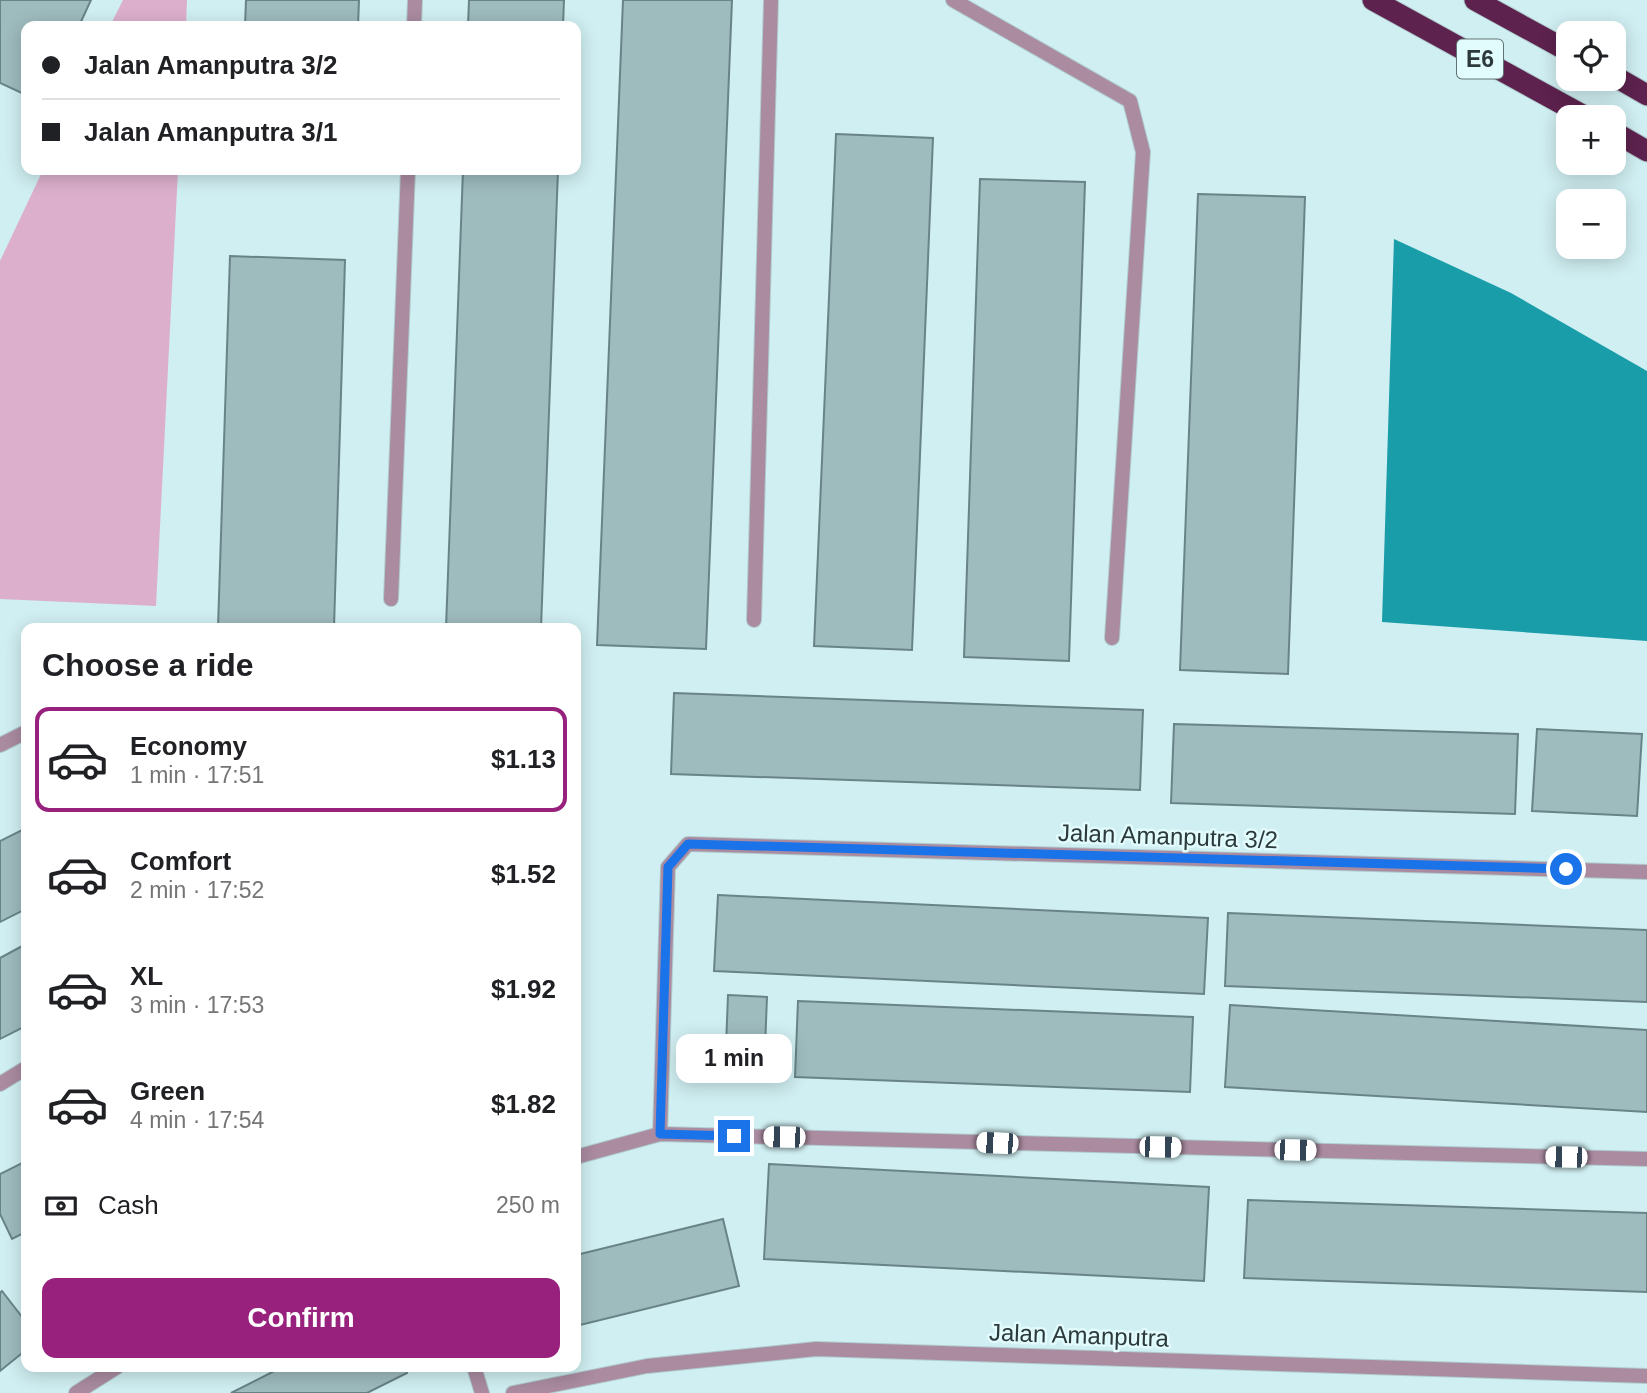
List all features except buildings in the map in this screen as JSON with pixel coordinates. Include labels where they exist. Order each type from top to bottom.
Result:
[{"type":"highway","name":"E6","points":[[1373,0],[1564,105]]},
{"type":"highway","name":"E6","points":[[1475,0],[1556,44]]},
{"type":"highway","points":[[1626,83],[1647,95]]},
{"type":"highway","points":[[1626,139],[1647,150]]},
{"type":"street","points":[[414,21],[415,0]]},
{"type":"street","points":[[754,620],[771,0]]},
{"type":"street","points":[[953,0],[1130,101],[1143,152],[1112,638]]},
{"type":"street","points":[[391,599],[408,175]]},
{"type":"street","points":[[0,745],[21,734]]},
{"type":"street","name":"Jalan Amanputra 3/2","points":[[660,1134],[668,867],[688,844],[1647,872]]},
{"type":"street","points":[[0,1084],[21,1071]]},
{"type":"street","points":[[581,1156],[660,1134],[1647,1159]]},
{"type":"street","name":"Jalan Amanputra","points":[[513,1393],[647,1366],[816,1349],[1647,1376]]},
{"type":"street","points":[[76,1393],[109,1372]]},
{"type":"street","points":[[476,1372],[482,1393]]},
{"type":"shaded area","points":[[123,0],[187,0],[186,21],[112,21]]},
{"type":"shaded area","points":[[41,175],[178,175],[156,606],[0,599],[0,261]]},
{"type":"water","points":[[1394,239],[1511,293],[1647,371],[1647,641],[1382,622]]},
{"type":"route","points":[[734,1136],[660,1134],[668,867],[688,844],[1566,869]]}]
